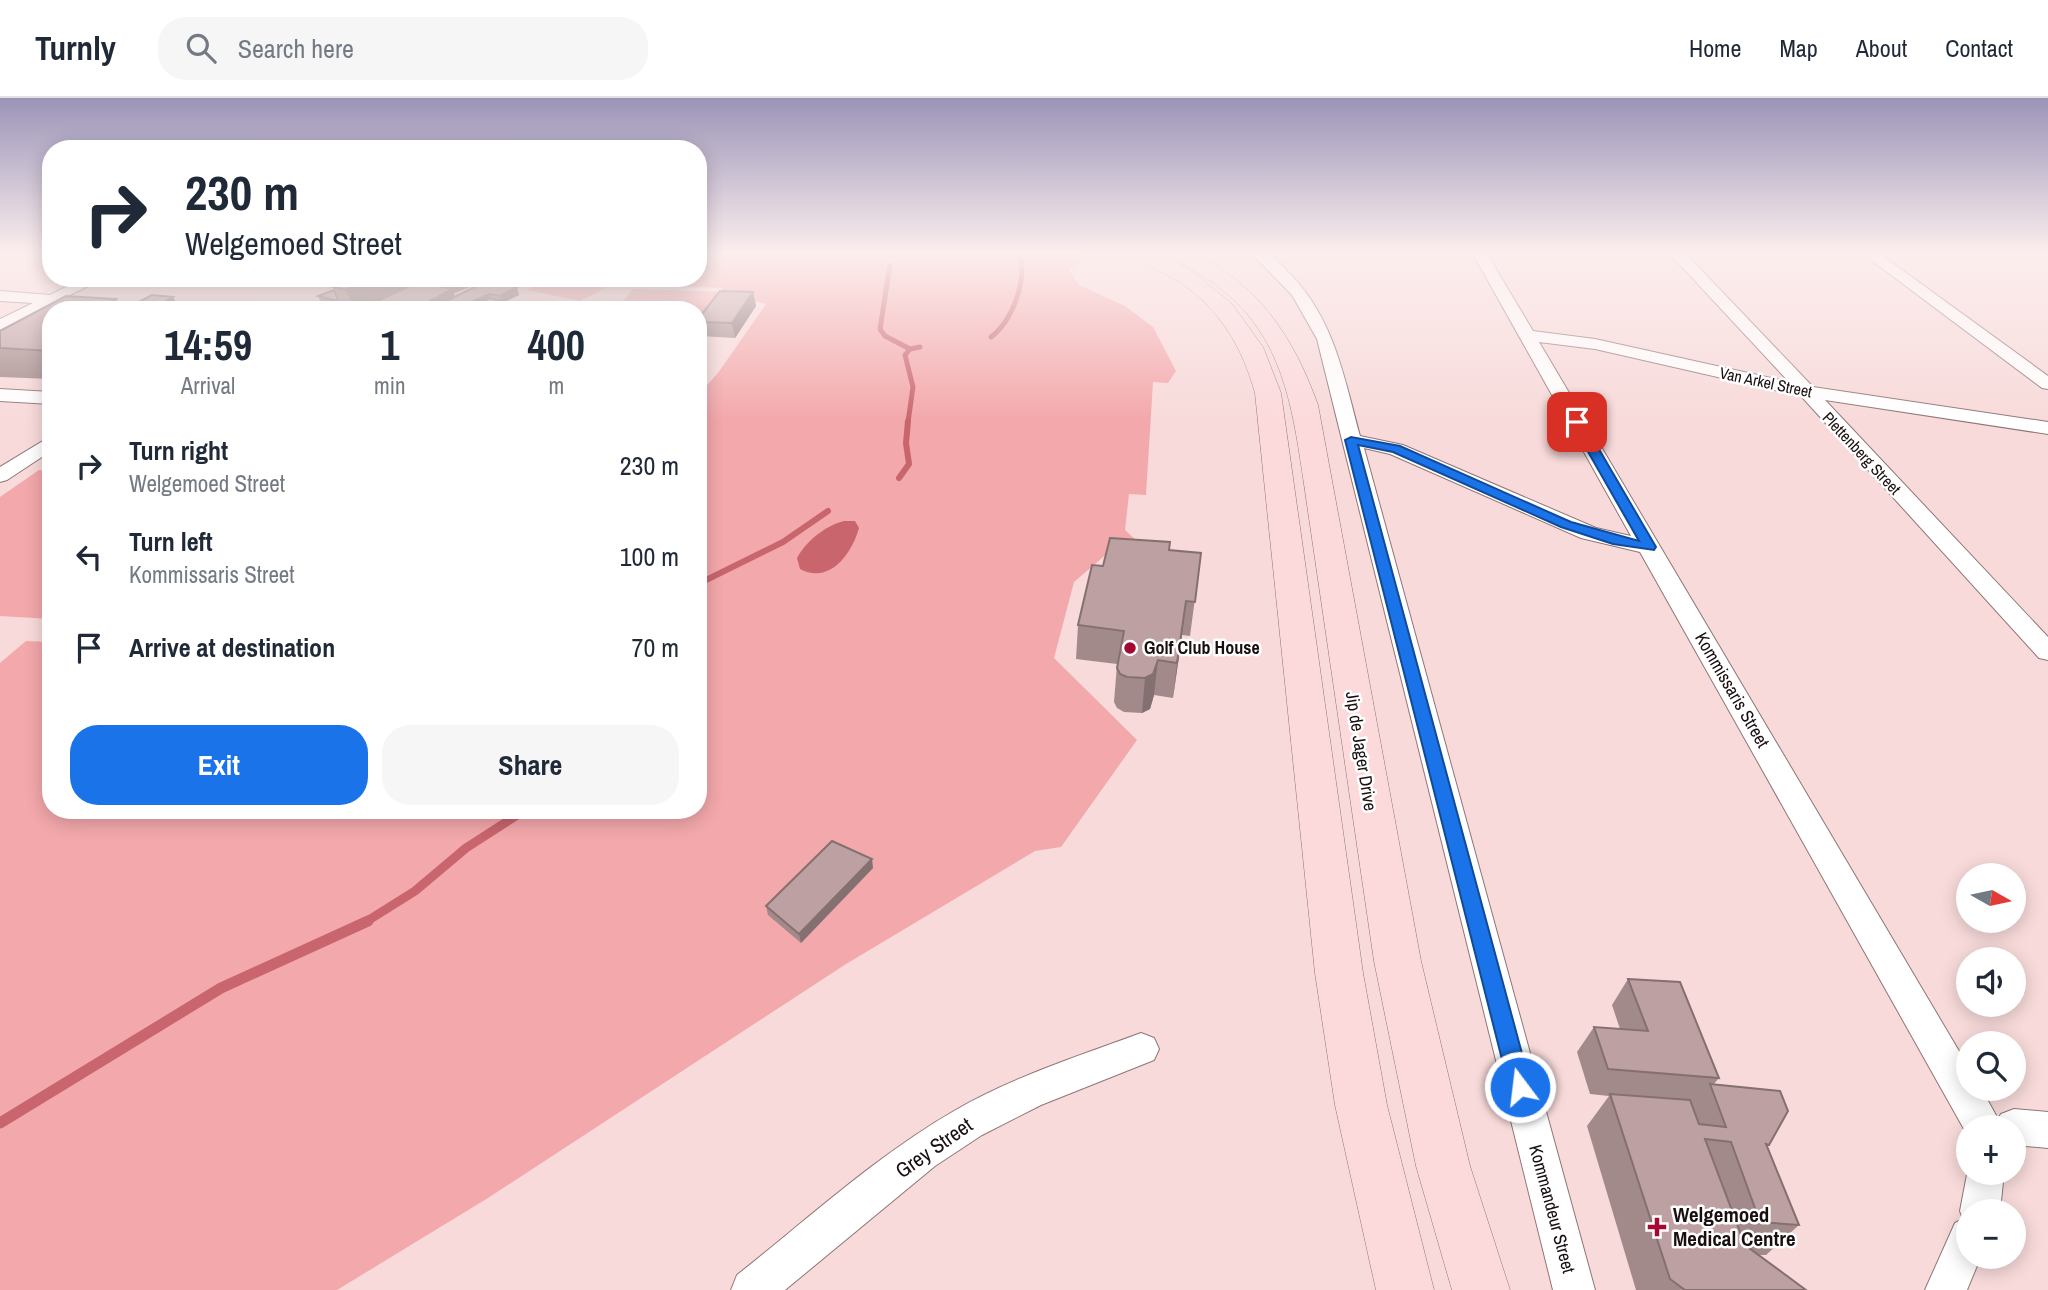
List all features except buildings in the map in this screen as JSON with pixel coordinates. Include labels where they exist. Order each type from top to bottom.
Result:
[{"type":"main road","points":[[1225,310],[1257,356],[1268,393],[1341,986],[1361,1104],[1405,1290]]},
{"type":"main road","name":"Jip de Jager Drive","points":[[1254,310],[1269,325],[1285,351],[1305,405],[1378,857],[1401,982],[1430,1113],[1481,1290]]},
{"type":"street","points":[[0,325],[29,310]]},
{"type":"street","name":"Kommandeur Street","points":[[1312,310],[1325,339],[1574,1290]]},
{"type":"street","name":"Kommissaris Street","points":[[1512,310],[1649,547],[1991,1115]]},
{"type":"street","name":"Plettenberg Street","points":[[1731,310],[2048,652]]},
{"type":"street","points":[[1946,310],[2048,384]]},
{"type":"street","name":"Van Arkel Street","points":[[1527,335],[1595,344],[1805,391],[2048,428]]},
{"type":"street","points":[[0,395],[42,397]]},
{"type":"street","points":[[1351,440],[1396,449],[1566,525],[1601,537],[1649,547]]},
{"type":"street","points":[[0,476],[42,448]]},
{"type":"street","name":"Grey Street","points":[[752,1290],[921,1153],[969,1122],[1028,1093],[1141,1049]]},
{"type":"street","points":[[2026,1128],[2048,1130]]},
{"type":"street","points":[[1946,1290],[1956,1267]]},
{"type":"shaded area","points":[[762,310],[1130,310],[1153,327],[1176,371],[1168,383],[1153,382],[1146,495],[1129,494],[1125,530],[1137,541],[1109,552],[1074,582],[1054,658],[1137,740],[1061,847],[1035,851],[846,964],[488,1198],[337,1290],[0,1290],[0,663],[26,641],[42,642],[42,819],[707,819],[707,385]]},
{"type":"shaded area","points":[[42,470],[42,618],[0,616],[0,497]]},
{"type":"shaded area","points":[[844,521],[855,521],[859,528],[851,547],[838,564],[821,573],[800,569],[797,558],[805,546],[823,530]]},
{"type":"waterway","points":[[883,310],[880,329],[885,336],[910,349]]},
{"type":"waterway","points":[[991,337],[1006,321],[1012,310]]},
{"type":"waterway","points":[[910,349],[920,347]]},
{"type":"waterway","points":[[908,422],[913,387],[905,355],[910,349]]},
{"type":"waterway","points":[[899,478],[909,464],[906,443],[908,421]]},
{"type":"waterway","points":[[707,580],[783,542],[828,511]]},
{"type":"waterway","points":[[365,922],[415,891],[466,848],[511,819]]},
{"type":"waterway","points":[[0,1123],[221,988],[365,922]]},
{"type":"place","name":"Golf Club House","points":[[1130,648]]},
{"type":"place","name":"Welgemoed Medical Centre","points":[[1657,1227]]},
{"type":"route","points":[[1520,1087],[1351,440],[1396,449],[1566,525],[1613,540],[1649,547],[1577,422]]}]
